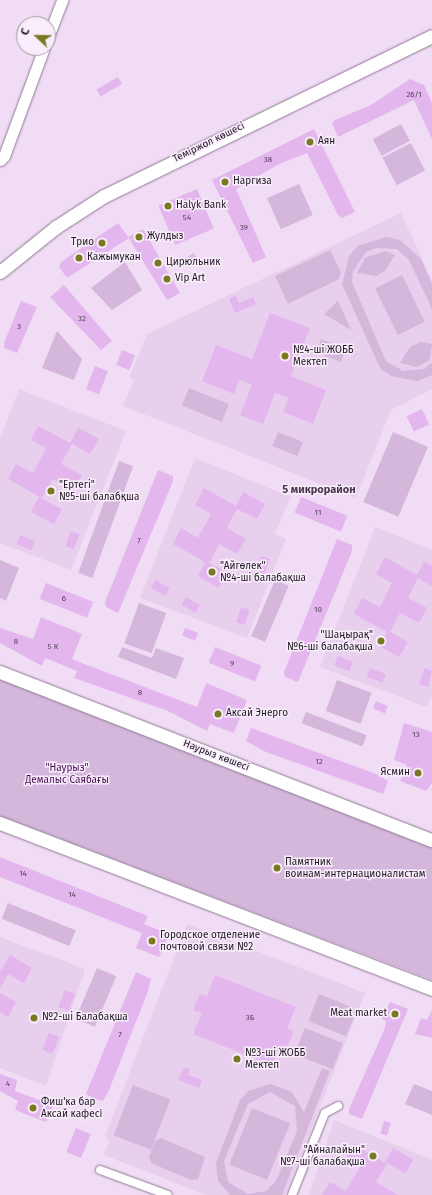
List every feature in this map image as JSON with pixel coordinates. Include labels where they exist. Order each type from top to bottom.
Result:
[{"type":"street","points":[[56,16],[62,0]]},
{"type":"street","name":"Теміржол көшесі","points":[[0,272],[56,227],[104,196],[432,36]]},
{"type":"street","points":[[0,160],[4,156],[41,56]]},
{"type":"street","name":"Наурыз көшесі","points":[[0,672],[432,840]]},
{"type":"street","points":[[0,823],[432,989]]},
{"type":"street","points":[[292,1195],[325,1112],[338,1106]]},
{"type":"street","points":[[100,1170],[168,1195]]},
{"type":"shaded area","name":"№4-ші ЖОББ Мектеп","points":[[401,213],[432,280],[432,389],[391,410],[356,498],[123,406],[134,380],[129,378],[147,334]]},
{"type":"shaded area","name":"\"Ертегі\" №5-ші балабқша","points":[[19,389],[126,431],[71,570],[0,543],[0,439]]},
{"type":"shaded area","name":"\"Айгөлек\" №4-ші балабақша","points":[[195,458],[291,497],[275,534],[286,539],[247,638],[140,598]]},
{"type":"shaded area","name":"\"Шаңырақ\" №6-ші балабақша","points":[[375,527],[432,550],[432,694],[427,707],[320,667]]},
{"type":"shaded area","name":"№3-ші ЖОББ Мектеп","points":[[187,924],[365,993],[285,1195],[206,1195],[104,1155],[109,1142],[105,1136]]},
{"type":"shaded area","name":"№2-ші Балабақша","points":[[0,937],[85,969],[46,1086],[0,1068]]},
{"type":"shaded area","name":"\"Айналайын\" №7-ші балабақша","points":[[334,1120],[432,1160],[432,1195],[309,1195]]},
{"type":"green space","points":[[401,124],[410,141],[382,156],[373,139]]},
{"type":"green space","points":[[411,143],[425,171],[397,185],[382,158]]},
{"type":"green space","points":[[299,184],[313,215],[281,229],[267,198]]},
{"type":"green space","points":[[386,237],[400,240],[421,259],[432,284],[432,309],[409,260],[397,249],[376,248],[366,252],[353,271],[352,282],[386,361],[403,371],[423,369],[432,363],[432,375],[417,381],[391,376],[380,368],[342,284],[349,256],[358,246]]},
{"type":"green space","points":[[330,250],[341,272],[339,279],[288,304],[275,276]]},
{"type":"green space","points":[[385,251],[395,255],[385,271],[376,276],[357,273],[365,258]]},
{"type":"green space","points":[[125,262],[142,290],[112,310],[91,288]]},
{"type":"green space","points":[[402,275],[425,322],[398,335],[375,288]]},
{"type":"green space","points":[[338,301],[351,330],[324,314]]},
{"type":"green space","points":[[57,331],[82,359],[74,380],[42,368]]},
{"type":"green space","points":[[321,339],[346,349],[341,362],[316,352]]},
{"type":"green space","points":[[420,342],[432,344],[430,360],[417,367],[400,363],[410,347]]},
{"type":"green space","points":[[189,388],[229,404],[222,422],[182,406]]},
{"type":"green space","points":[[278,432],[303,442],[297,456],[272,446]]},
{"type":"green space","points":[[393,432],[428,447],[398,517],[363,502]]},
{"type":"green space","points":[[119,461],[133,466],[92,578],[78,573]]},
{"type":"green space","points":[[0,560],[19,568],[6,601],[0,598]]},
{"type":"green space","points":[[275,580],[289,586],[265,642],[251,636]]},
{"type":"green space","points":[[139,603],[166,613],[152,653],[124,643]]},
{"type":"green space","points":[[122,647],[152,658],[156,648],[184,658],[176,679],[118,657]]},
{"type":"green space","name":"\"Наурыз\" Демалыс Саябағы","points":[[0,679],[432,847],[432,980],[0,816]]},
{"type":"green space","points":[[337,680],[372,693],[360,724],[326,711]]},
{"type":"green space","points":[[306,712],[367,735],[362,746],[302,723]]},
{"type":"green space","points":[[8,903],[76,930],[69,946],[2,919]]},
{"type":"green space","points":[[97,968],[116,976],[95,1027],[76,1019]]},
{"type":"green space","points":[[319,994],[357,1009],[346,1036],[308,1021]]},
{"type":"green space","points":[[305,1028],[343,1043],[333,1069],[295,1054]]},
{"type":"green space","points":[[322,1068],[330,1071],[282,1195],[230,1195],[218,1181],[216,1163],[240,1100],[248,1091],[270,1084],[292,1092],[304,1112]],"holes":[[[270,1092],[295,1106],[297,1131],[276,1181],[266,1191],[248,1194],[228,1182],[224,1161],[248,1104]]]},
{"type":"green space","points":[[414,1084],[432,1091],[432,1115],[405,1104]]},
{"type":"green space","points":[[133,1085],[170,1099],[151,1150],[114,1135]]},
{"type":"green space","points":[[252,1108],[290,1123],[267,1180],[229,1165]]},
{"type":"green space","points":[[161,1138],[205,1157],[198,1179],[191,1180],[151,1163],[149,1157],[155,1141]]},
{"type":"building","points":[[118,77],[122,84],[100,96],[96,90]]},
{"type":"building","points":[[410,79],[424,85],[432,103],[432,139],[414,100],[338,137],[332,123],[335,120],[371,105]]},
{"type":"building","points":[[314,129],[355,212],[342,218],[338,215],[307,153],[279,164],[236,189],[266,257],[253,263],[212,180]]},
{"type":"building","points":[[197,189],[214,229],[175,245],[158,205]]},
{"type":"building","points":[[118,223],[129,238],[67,278],[59,267],[61,262]]},
{"type":"building","points":[[143,229],[180,293],[167,300],[128,237]]},
{"type":"building","points":[[194,253],[198,260],[187,266],[183,260]]},
{"type":"building","points":[[64,285],[112,341],[101,350],[50,297]]},
{"type":"building","points":[[236,296],[239,303],[253,297],[256,304],[235,313],[229,299]]},
{"type":"building","points":[[21,301],[37,307],[17,353],[4,348],[4,343]]},
{"type":"building","points":[[270,313],[310,328],[291,376],[326,390],[313,424],[283,412],[289,398],[275,393],[263,424],[240,415],[252,385],[239,380],[234,394],[202,381],[216,345],[252,359]]},
{"type":"building","points":[[122,350],[135,355],[129,370],[116,365]]},
{"type":"building","points":[[95,366],[108,371],[99,394],[86,389]]},
{"type":"building","points":[[422,409],[429,424],[414,432],[407,416]]},
{"type":"building","points":[[38,426],[70,443],[78,428],[99,439],[90,454],[72,444],[61,464],[82,475],[74,490],[53,479],[42,498],[8,479],[16,464],[33,473],[46,448],[31,440]]},
{"type":"building","points":[[158,470],[173,476],[173,481],[118,613],[106,607],[105,602]]},
{"type":"building","points":[[204,488],[236,506],[243,492],[265,504],[257,519],[237,509],[227,528],[246,539],[237,554],[219,544],[209,563],[227,572],[218,588],[198,576],[205,562],[173,544],[181,528],[198,538],[211,514],[195,505]]},
{"type":"building","points":[[39,497],[62,509],[54,524],[31,512]]},
{"type":"building","points":[[301,497],[347,516],[341,531],[295,513]]},
{"type":"building","points":[[71,531],[79,534],[74,549],[65,546]]},
{"type":"building","points":[[20,535],[35,541],[31,550],[16,544]]},
{"type":"building","points":[[337,539],[352,545],[352,551],[298,682],[285,677],[284,672]]},
{"type":"building","points":[[261,556],[270,559],[265,574],[256,571]]},
{"type":"building","points":[[385,557],[417,575],[424,561],[432,566],[432,586],[418,578],[408,598],[427,608],[419,623],[400,613],[390,632],[408,642],[399,657],[379,646],[387,632],[354,614],[362,598],[380,607],[392,583],[376,574]]},
{"type":"building","points":[[155,580],[170,588],[166,596],[151,588]]},
{"type":"building","points":[[46,583],[93,602],[87,618],[40,599]]},
{"type":"building","points":[[186,597],[200,605],[195,613],[182,605]]},
{"type":"building","points":[[241,607],[250,610],[245,625],[236,622]]},
{"type":"building","points":[[41,617],[82,634],[72,659],[197,707],[206,683],[247,700],[234,733],[210,724],[207,731],[168,711],[74,678],[77,671],[45,658],[42,666],[0,643],[0,628],[33,639]]},
{"type":"building","points":[[185,628],[198,633],[195,640],[182,635]]},
{"type":"building","points":[[215,647],[261,666],[255,681],[209,663]]},
{"type":"building","points":[[338,656],[353,662],[349,671],[334,665]]},
{"type":"building","points":[[370,668],[386,674],[383,682],[367,676]]},
{"type":"building","points":[[425,668],[432,671],[428,687],[419,684]]},
{"type":"building","points":[[376,701],[388,706],[385,713],[373,708]]},
{"type":"building","points":[[404,723],[432,732],[432,783],[426,791],[400,781],[407,765],[394,760]]},
{"type":"building","points":[[251,728],[376,774],[388,781],[383,794],[266,752],[246,741]]},
{"type":"building","points":[[0,857],[148,916],[144,924],[169,934],[159,957],[136,948],[142,933],[0,877]]},
{"type":"building","points":[[10,955],[32,968],[24,983],[8,974],[0,989],[0,972]]},
{"type":"building","points":[[136,972],[151,979],[147,994],[109,1090],[103,1101],[95,1099],[86,1094]]},
{"type":"building","points":[[215,975],[296,1007],[287,1028],[294,1031],[287,1048],[280,1045],[272,1065],[193,1034],[202,1013],[193,1010],[200,994],[207,996]]},
{"type":"building","points":[[65,990],[75,994],[68,1011],[58,1007]]},
{"type":"building","points":[[0,993],[16,1002],[8,1017],[0,1012]]},
{"type":"building","points":[[390,1002],[408,1009],[362,1119],[349,1114],[349,1109],[385,1028],[386,1021],[382,1019]]},
{"type":"building","points":[[432,1010],[432,1038],[415,1034],[421,1018],[427,1020]]},
{"type":"building","points":[[49,1033],[59,1037],[52,1054],[42,1050]]},
{"type":"building","points":[[184,1067],[190,1069],[188,1075],[202,1080],[199,1088],[178,1080]]},
{"type":"building","points":[[0,1074],[17,1080],[15,1091],[53,1105],[46,1122],[15,1110],[18,1101],[0,1091]]},
{"type":"building","points":[[384,1121],[391,1123],[387,1135],[380,1133]]},
{"type":"building","points":[[76,1128],[91,1134],[81,1158],[66,1152]]},
{"type":"building","points":[[354,1144],[387,1164],[376,1182],[398,1195],[322,1195],[330,1182],[346,1191],[360,1167],[346,1158]]},
{"type":"building","points":[[393,1148],[413,1159],[405,1173],[385,1162]]},
{"type":"place","name":"Аян","points":[[310,142]]},
{"type":"place","name":"Наргиза","points":[[225,182]]},
{"type":"place","name":"Halyk Bank","points":[[168,206]]},
{"type":"place","name":"Жулдыз","points":[[139,237]]},
{"type":"place","name":"Трио","points":[[102,243]]},
{"type":"place","name":"Кажымукан","points":[[79,258]]},
{"type":"place","name":"Цирюльник","points":[[158,263]]},
{"type":"place","name":"Vip Art","points":[[167,279]]},
{"type":"place","name":"№4-ші ЖОББ Мектеп","points":[[285,356]]},
{"type":"place","name":"\"Ертегі\" №5-ші балабқша","points":[[51,491]]},
{"type":"place","name":"\"Айгөлек\" №4-ші балабақша","points":[[212,572]]},
{"type":"place","name":"\"Шаңырақ\" №6-ші балабақша","points":[[381,641]]},
{"type":"place","name":"Аксай Энерго","points":[[218,714]]},
{"type":"place","name":"Ясмин","points":[[418,773]]},
{"type":"place","name":"Памятник воинам-интернационалистам","points":[[277,868]]},
{"type":"place","name":"Городское отделение почтовой связи №2","points":[[152,941]]},
{"type":"place","name":"Meat market","points":[[395,1014]]},
{"type":"place","name":"№2-ші Балабақша","points":[[34,1018]]},
{"type":"place","name":"№3-ші ЖОББ Мектеп","points":[[237,1059]]},
{"type":"place","name":"Фиш'ка бар Аксай кафесi","points":[[33,1108]]},
{"type":"place","name":"\"Айналайын\" №7-ші балабақша","points":[[373,1156]]},
{"type":"district","name":"5 микрорайон","points":[[319,490]]}]
